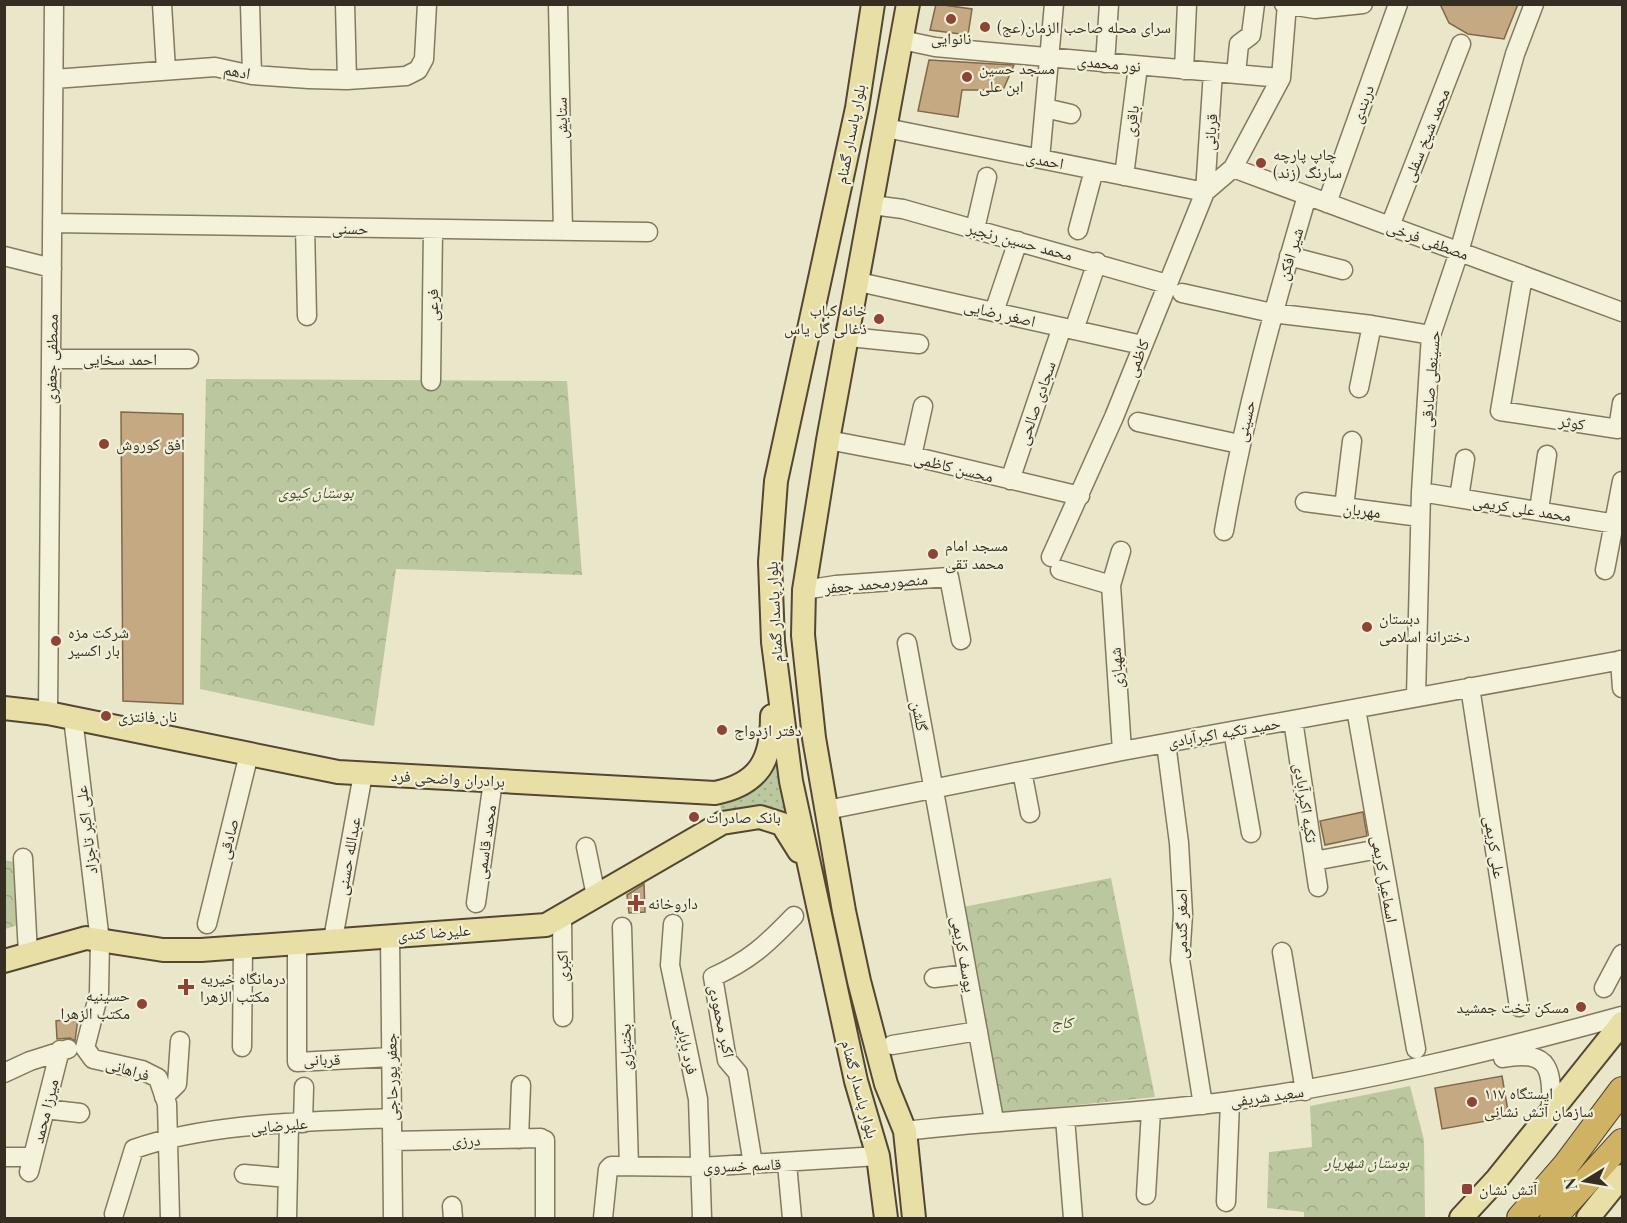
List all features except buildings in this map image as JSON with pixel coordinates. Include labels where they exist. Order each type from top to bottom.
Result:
[{"type":"highway","points":[[1520,1218],[1566,1165],[1623,1090]]},
{"type":"highway","points":[[1553,1218],[1623,1142]]},
{"type":"main road","name":"بلوار پاسدار گمنام","points":[[873,4],[857,108],[776,481],[770,562],[773,642],[791,782],[856,1081],[878,1156],[886,1218]]},
{"type":"main road","name":"بلوار پاسدار گمنام","points":[[908,4],[849,337],[828,440],[804,590],[803,635],[814,738],[859,981],[886,1084],[905,1131],[915,1218]]},
{"type":"main road","name":"برادران واضحی فرد","points":[[4,708],[48,713],[338,772],[715,793],[735,789],[752,778],[766,760],[772,741],[773,642]]},
{"type":"main road","points":[[694,792],[711,806],[713,818],[706,830]]},
{"type":"main road","name":"علیرضا کندی","points":[[4,961],[86,938],[163,950],[546,925],[706,830],[722,824],[760,817],[782,824],[810,874]]},
{"type":"main road","points":[[1461,1218],[1497,1179],[1623,1023]]},
{"type":"main road","points":[[1588,1218],[1623,1176]]},
{"type":"street","name":"مصطفی جعفری","points":[[48,713],[54,4]]},
{"type":"street","points":[[162,4],[166,70]]},
{"type":"street","points":[[250,4],[252,75]]},
{"type":"street","points":[[345,4],[347,80]]},
{"type":"street","name":"ادهم","points":[[54,79],[214,67],[252,75],[347,80],[406,76],[418,70],[424,59],[427,4]]},
{"type":"street","name":"ستایش","points":[[558,4],[563,231]]},
{"type":"street","points":[[1040,159],[1054,4]]},
{"type":"street","points":[[1105,63],[1109,4]]},
{"type":"street","points":[[1184,70],[1186,4]]},
{"type":"street","points":[[1236,74],[1239,44],[1251,35],[1255,4]]},
{"type":"street","points":[[1233,168],[1281,78],[1286,5],[1315,9],[1363,4]]},
{"type":"street","name":"دربندی","points":[[1327,203],[1398,4]]},
{"type":"street","name":"حسینعلی صادقی","points":[[1416,697],[1421,492],[1431,335],[1459,252],[1515,54],[1534,4]]},
{"type":"street","name":"نور محمدی","points":[[902,40],[935,47],[1281,78]]},
{"type":"street","name":"محمد شیخ سفلی","points":[[1390,226],[1461,44]]},
{"type":"street","name":"باقری","points":[[1124,176],[1138,66]]},
{"type":"street","name":"قربانی","points":[[1204,192],[1214,72]]},
{"type":"street","points":[[1045,108],[1071,114]]},
{"type":"street","name":"احمدی","points":[[886,128],[1204,192]]},
{"type":"street","name":"مصطفی فرخی","points":[[1233,168],[1623,312]]},
{"type":"street","name":"کاظمی","points":[[1111,585],[1055,564],[1080,496],[1142,345],[1174,289],[1204,192],[1233,168]]},
{"type":"street","points":[[1078,230],[1094,170]]},
{"type":"street","points":[[975,229],[987,177]]},
{"type":"street","name":"شیر افکن","points":[[1272,313],[1307,195]]},
{"type":"street","name":"محمد حسین رنجبر","points":[[872,205],[903,209],[1097,262],[1174,289],[1272,313],[1372,325],[1431,335]]},
{"type":"street","name":"حسنی","points":[[52,223],[648,232]]},
{"type":"street","points":[[305,227],[307,316]]},
{"type":"street","name":"فرعی","points":[[431,381],[433,229]]},
{"type":"street","points":[[994,312],[1018,241]]},
{"type":"street","points":[[4,256],[52,268]]},
{"type":"street","points":[[1289,256],[1343,270]]},
{"type":"street","name":"سجادی صالحی","points":[[1010,480],[1068,328],[1097,262]]},
{"type":"street","name":"کوثر","points":[[1523,276],[1500,411],[1618,429],[1623,403]]},
{"type":"street","name":"اصغر رضایی","points":[[859,282],[1142,345]]},
{"type":"street","name":"حسینی","points":[[1224,531],[1239,444],[1272,313]]},
{"type":"street","points":[[1359,388],[1372,325]]},
{"type":"street","points":[[849,337],[919,344]]},
{"type":"street","name":"احمد سخایی","points":[[51,359],[189,359]]},
{"type":"street","points":[[912,456],[923,406]]},
{"type":"street","points":[[1138,422],[1239,444]]},
{"type":"street","name":"محسن کاظمی","points":[[828,440],[912,456],[1080,496]]},
{"type":"street","points":[[1344,507],[1352,441]]},
{"type":"street","points":[[1539,510],[1547,455]]},
{"type":"street","points":[[1459,498],[1465,459]]},
{"type":"street","points":[[1604,477],[1622,481],[1619,524],[1605,570]]},
{"type":"street","name":"محمد علی کریمی","points":[[1421,492],[1619,524]]},
{"type":"street","name":"مهربان","points":[[1305,502],[1420,517]]},
{"type":"street","points":[[1111,585],[1121,551]]},
{"type":"street","name":"منصورمحمد جعفر","points":[[804,590],[836,585],[949,577],[960,640]]},
{"type":"street","name":"شهبازی","points":[[1111,585],[1122,751]]},
{"type":"street","name":"گلشن","points":[[907,643],[934,788]]},
{"type":"street","points":[[1621,660],[1623,688]]},
{"type":"street","name":"حمید تکیه اکبرآبادی","points":[[827,810],[1122,751],[1621,660]]},
{"type":"street","name":"علی کریمی","points":[[1470,687],[1519,1006]]},
{"type":"street","name":"اسماعیل کریمی","points":[[1356,709],[1379,849],[1418,1057]]},
{"type":"street","name":"علی اکبر تاجزاد","points":[[73,718],[100,941],[99,993],[85,1048]]},
{"type":"street","name":"تکیه اکبرآبادی","points":[[1293,720],[1318,887]]},
{"type":"street","points":[[1233,731],[1251,833]]},
{"type":"street","name":"اصغر گندمی","points":[[1166,743],[1179,843],[1183,914],[1180,960],[1203,1105]]},
{"type":"street","name":"صادقی","points":[[207,924],[249,754]]},
{"type":"street","points":[[1022,771],[1030,813]]},
{"type":"street","name":"عبدالله حسنی","points":[[333,939],[363,774]]},
{"type":"street","name":"محمد قاسمی","points":[[476,903],[493,781]]},
{"type":"street","name":"یوسف کریمی","points":[[934,788],[994,1120]]},
{"type":"street","points":[[586,847],[596,896]]},
{"type":"street","points":[[1314,861],[1379,849]]},
{"type":"street","points":[[23,858],[28,954]]},
{"type":"street","name":"اکبری","points":[[562,916],[563,1017]]},
{"type":"street","name":"اکبر محمودی","points":[[753,1164],[738,1072],[727,1060],[713,977],[744,963],[765,946],[794,916]]},
{"type":"street","name":"فرد بابایی","points":[[673,924],[670,965],[698,1099],[702,1218]]},
{"type":"street","name":"بختیاری","points":[[622,927],[629,1166]]},
{"type":"street","name":"جعفر پورحاجی","points":[[390,935],[393,1218]]},
{"type":"street","name":"قربانی","points":[[297,942],[297,1062],[391,1057]]},
{"type":"street","points":[[242,1047],[243,946]]},
{"type":"street","points":[[1282,952],[1305,1091]]},
{"type":"street","points":[[1604,988],[1623,954]]},
{"type":"street","points":[[934,978],[968,974]]},
{"type":"street","name":"سعید شریفی","points":[[905,1131],[994,1120],[1065,1118],[1151,1111],[1305,1091],[1418,1057],[1525,1042],[1623,1016]]},
{"type":"street","points":[[892,1045],[978,1031]]},
{"type":"street","name":"فراهانی","points":[[166,1100],[177,1084],[180,1041]]},
{"type":"street","points":[[4,1073],[60,1050],[85,1048]]},
{"type":"street","name":"فراهانی","points":[[85,1048],[93,1059],[142,1070],[158,1078],[166,1100]]},
{"type":"street","name":"میرزا محمد","points":[[4,1157],[31,1164],[60,1050]]},
{"type":"street","points":[[1418,1057],[1441,1070],[1524,1054],[1539,1058],[1548,1067],[1552,1081],[1551,1112]]},
{"type":"street","points":[[519,1139],[521,1085]]},
{"type":"street","points":[[287,1218],[288,1178],[304,1088]]},
{"type":"street","points":[[166,1100],[170,1218]]},
{"type":"street","points":[[1226,1202],[1230,1102]]},
{"type":"street","points":[[45,1109],[80,1113]]},
{"type":"street","points":[[1146,1194],[1151,1111]]},
{"type":"street","name":"علیرضایی","points":[[114,1214],[134,1149],[167,1137],[296,1123],[392,1118]]},
{"type":"street","points":[[1065,1118],[1073,1218]]},
{"type":"street","name":"درزی","points":[[392,1141],[543,1139],[545,1218]]},
{"type":"street","name":"قاسم خسروی","points":[[603,1218],[608,1169],[611,1166],[701,1167],[787,1164],[878,1156]]},
{"type":"street","points":[[787,1164],[792,1218]]},
{"type":"street","points":[[244,1174],[288,1178]]},
{"type":"green space","name":"بوستان کیوی","points":[[206,379],[567,381],[582,575],[396,569],[374,726],[200,689]]},
{"type":"green space","points":[[778,758],[794,823],[783,810],[766,808],[722,815],[719,800],[765,778]]},
{"type":"green space","points":[[4,860],[14,862],[18,925],[5,929]]},
{"type":"green space","name":"کاج","points":[[1111,878],[1155,1097],[1000,1113],[963,907]]},
{"type":"green space","name":"بوستان شهریار","points":[[1410,1086],[1424,1140],[1425,1218],[1304,1218],[1304,1212],[1267,1208],[1269,1152],[1312,1147],[1310,1106]]},
{"type":"place","name":"نانوایی","points":[[951,19]]},
{"type":"place","name":"سرای محله صاحب الزمان(عج)","points":[[985,27]]},
{"type":"place","name":"مسجد حسین ابن علی","points":[[967,77]]},
{"type":"place","name":"چاپ پارچه سارنگ (زند)","points":[[1261,163]]},
{"type":"place","name":"خانه کباب ذغالی گل یاس","points":[[879,319]]},
{"type":"place","name":"افق کوروش","points":[[104,444]]},
{"type":"place","name":"مسجد امام محمد تقی","points":[[933,554]]},
{"type":"place","name":"دبستان دخترانه اسلامی","points":[[1367,627]]},
{"type":"place","name":"شرکت مزه بار اکسیر","points":[[56,641]]},
{"type":"place","name":"نان فانتزی","points":[[106,716]]},
{"type":"place","name":"دفتر ازدواج","points":[[722,730]]},
{"type":"place","name":"بانک صادرات","points":[[694,817]]},
{"type":"place","name":"داروخانه","points":[[636,903]]},
{"type":"place","name":"درمانگاه خیریه مکتب الزهرا","points":[[186,987]]},
{"type":"place","name":"حسینیه مکتب الزهرا","points":[[142,1004]]},
{"type":"place","name":"مسکن تخت جمشید","points":[[1581,1007]]},
{"type":"place","name":"ایستگاه ۱۱۷ سازمان آتش نشانی","points":[[1472,1102]]},
{"type":"place","name":"آتش نشان","points":[[1467,1189]]}]
